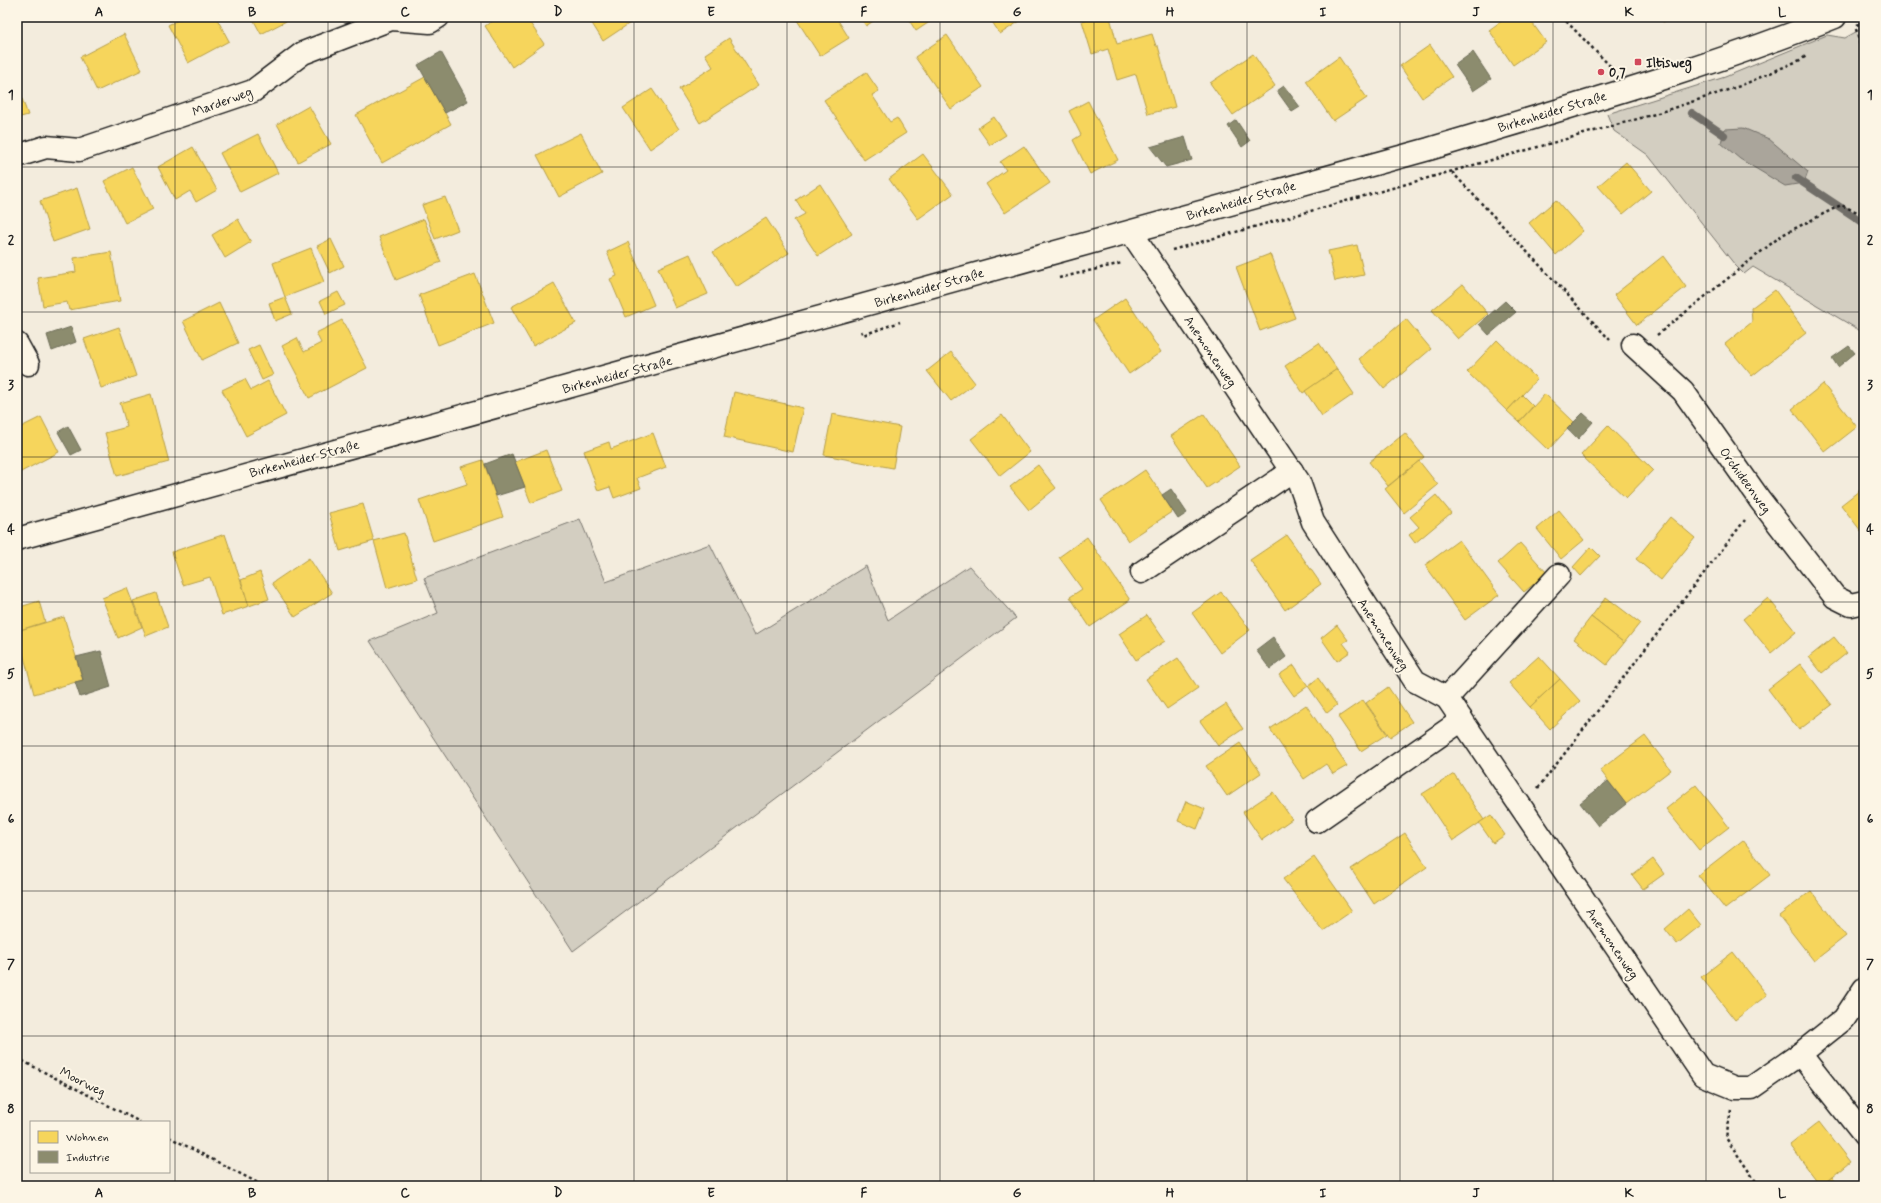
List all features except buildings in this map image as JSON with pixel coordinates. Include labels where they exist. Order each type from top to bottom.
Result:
[{"type":"street","name":"Marderweg","points":[[17,156],[46,147],[79,150],[253,91],[303,53],[391,19],[430,22],[438,17]]},
{"type":"street","name":"Birkenheider Straße","points":[[17,539],[315,455],[1131,232],[1424,150],[1592,99],[1844,19]]},
{"type":"street","name":"Anemonenweg","points":[[1131,232],[1299,482],[1313,522],[1415,681],[1447,698],[1703,1075],[1735,1088],[1751,1088],[1800,1054],[1844,1019],[1864,989]]},
{"type":"street","points":[[17,344],[28,364]]},
{"type":"street","name":"Orchideenweg","points":[[1635,348],[1683,391],[1760,500],[1835,597],[1851,605],[1864,602]]},
{"type":"street","points":[[1142,572],[1292,471]]},
{"type":"street","points":[[1447,698],[1560,574]]},
{"type":"street","points":[[1317,821],[1462,720]]},
{"type":"street","points":[[1800,1054],[1864,1135]]},
{"type":"path","points":[[1562,17],[1615,71]]},
{"type":"path","points":[[1844,19],[1864,58]]},
{"type":"path","points":[[1452,172],[1608,340],[1635,348],[1782,235],[1841,205],[1864,216]]},
{"type":"path","points":[[1522,809],[1760,500]]},
{"type":"path","name":"Moorweg","points":[[17,1058],[138,1121]]},
{"type":"path","points":[[1735,1088],[1726,1138],[1760,1186]]},
{"type":"path","points":[[170,1138],[264,1186]]},
{"type":"shaded area","points":[[1861,29],[1864,38],[1864,333],[1753,267],[1744,274],[1735,265],[1648,155],[1614,131],[1607,114],[1725,77],[1827,35],[1845,38]],"holes":[[[1725,129],[1808,172],[1721,143]]]},
{"type":"shaded area","points":[[1743,128],[1769,139],[1808,172],[1804,183],[1785,186],[1740,159],[1721,143],[1725,129]]},
{"type":"shaded area","points":[[580,519],[606,582],[710,544],[755,635],[866,566],[888,620],[969,566],[1016,618],[573,951],[370,641],[438,613],[424,578]]},
{"type":"waterway","points":[[1692,113],[1724,135]]},
{"type":"waterway","points":[[1796,178],[1864,223]]},
{"type":"place","name":"Iltisweg","points":[[1638,62]]},
{"type":"place","name":"0,7","points":[[1601,72]]}]
